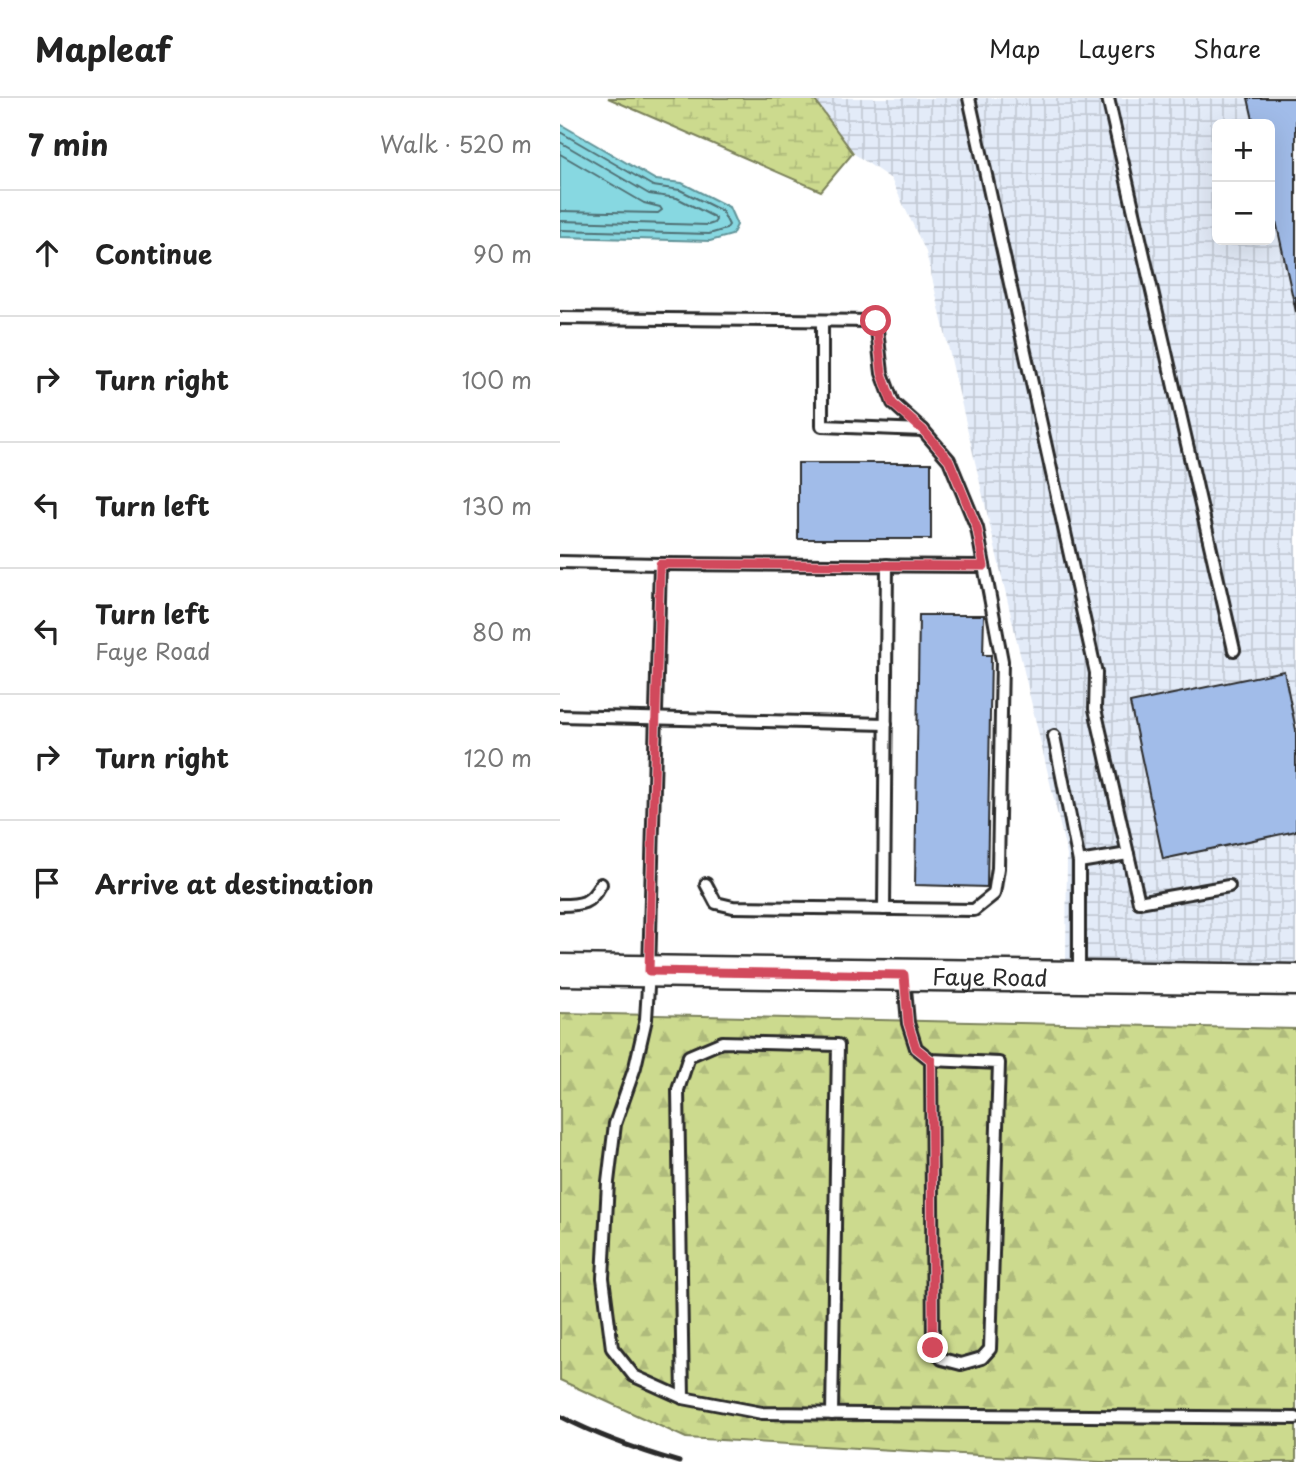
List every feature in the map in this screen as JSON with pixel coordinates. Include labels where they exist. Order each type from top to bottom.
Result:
[{"type":"street","name":"Faye Road","points":[[560,970],[1296,979]]},
{"type":"lane","points":[[969,98],[1096,673],[1095,709],[1139,902],[1229,886]]},
{"type":"lane","points":[[1108,98],[1234,650]]},
{"type":"lane","points":[[560,318],[876,321],[882,373],[892,403],[923,430],[949,460],[977,528],[1002,661],[998,869],[994,894],[974,909],[733,907],[716,903],[706,884]]},
{"type":"lane","points":[[822,321],[822,426],[923,430]]},
{"type":"lane","points":[[560,562],[984,566]]},
{"type":"lane","points":[[660,564],[646,1019],[635,1067],[615,1124],[608,1182],[603,1278],[612,1348],[634,1376],[683,1398],[762,1413],[1296,1418]]},
{"type":"lane","points":[[884,909],[887,565]]},
{"type":"lane","points":[[560,716],[886,724]]},
{"type":"lane","points":[[1055,736],[1079,862],[1079,977]]},
{"type":"lane","points":[[1079,862],[1128,854]]},
{"type":"lane","points":[[560,905],[577,905],[593,898],[601,884]]},
{"type":"lane","points":[[904,975],[908,1023],[916,1048],[931,1060],[999,1063],[990,1349],[982,1358],[961,1364],[942,1359],[933,1348],[931,1060]]},
{"type":"lane","points":[[683,1398],[678,1090],[689,1056],[722,1042],[838,1045],[832,1414]]},
{"type":"shaded area","points":[[813,98],[1296,98],[1296,968],[1066,964],[1067,855],[926,252],[891,179],[853,153]]},
{"type":"green space","points":[[608,98],[813,98],[853,153],[821,191]]},
{"type":"green space","points":[[560,1013],[1296,1029],[1296,1462],[1101,1462],[686,1438],[560,1380]]},
{"type":"water","points":[[560,124],[656,180],[682,183],[729,207],[737,225],[732,235],[710,241],[560,237]]},
{"type":"building","points":[[1248,98],[1296,98],[1296,312],[1275,217],[1275,119],[1253,119]]},
{"type":"building","points":[[798,463],[931,463],[931,539],[798,539]]},
{"type":"building","points":[[919,615],[984,615],[983,655],[991,655],[987,887],[915,885]]},
{"type":"building","points":[[1284,671],[1296,730],[1296,831],[1163,859],[1130,703]]},
{"type":"railway","points":[[560,1416],[618,1442],[679,1462]]},
{"type":"route","points":[[876,321],[882,373],[892,403],[923,430],[949,460],[977,528],[984,566],[660,564],[649,971],[904,975],[908,1023],[916,1048],[931,1060],[933,1348]]}]
